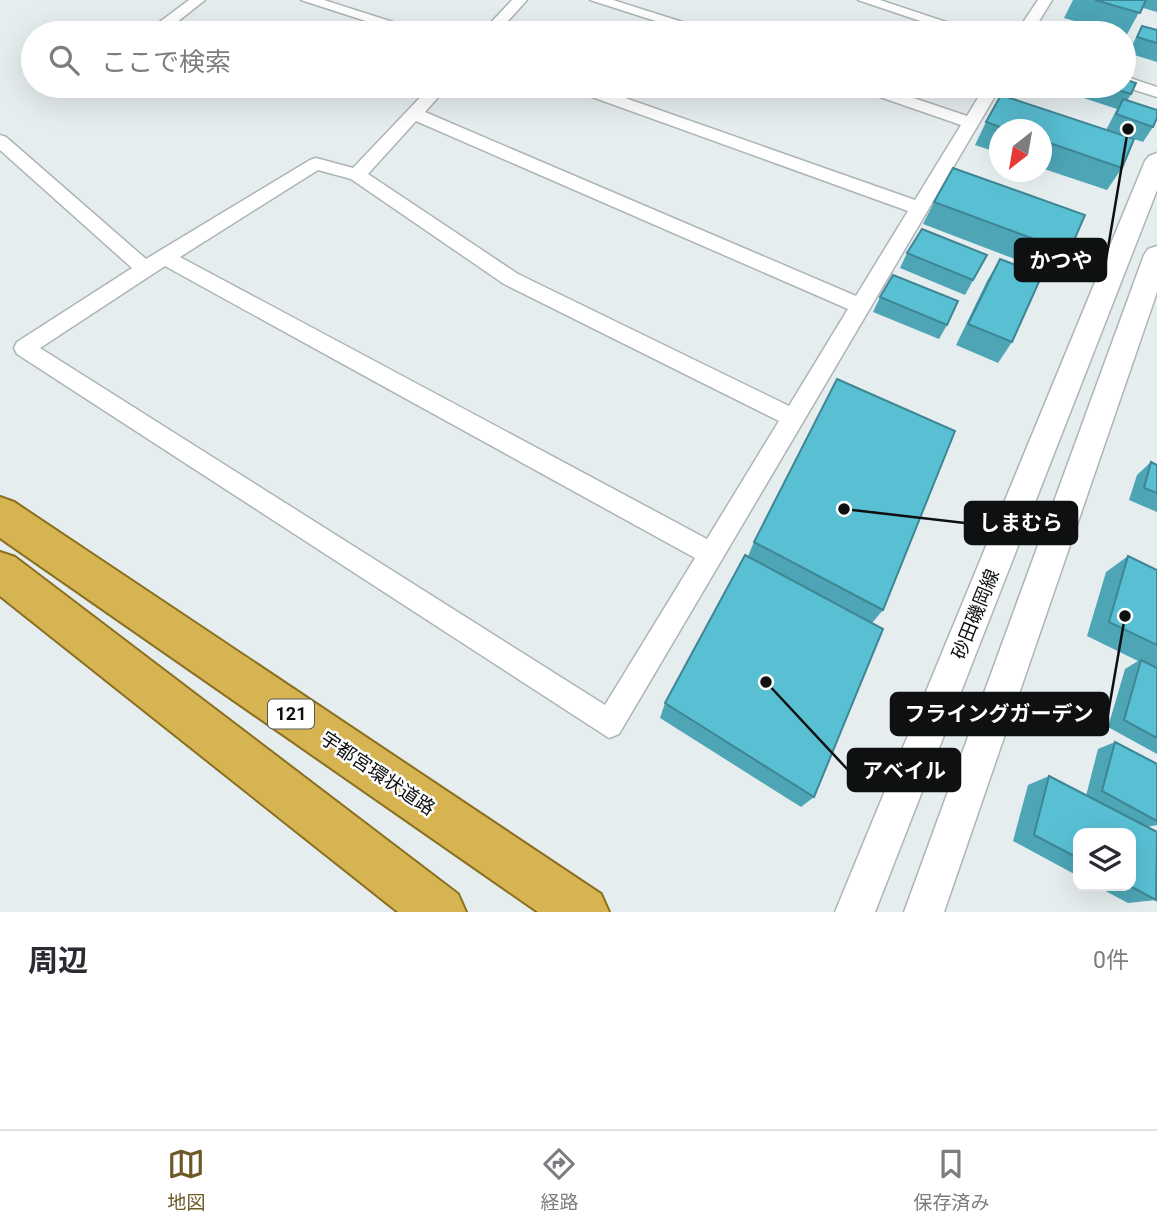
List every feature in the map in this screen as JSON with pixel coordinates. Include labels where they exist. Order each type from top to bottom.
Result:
[{"type":"highway","name":"宇都宮環状道路","points":[[0,515],[583,912]]},
{"type":"highway","points":[[0,571],[440,912]]},
{"type":"street","points":[[170,21],[198,0]]},
{"type":"street","points":[[308,0],[379,21]]},
{"type":"street","points":[[500,21],[520,0]]},
{"type":"street","points":[[597,0],[668,21]]},
{"type":"street","points":[[864,0],[932,21]]},
{"type":"street","points":[[1032,21],[1045,0]]},
{"type":"street","points":[[1136,86],[1157,92]]},
{"type":"street","points":[[357,175],[429,98]]},
{"type":"street","points":[[610,98],[920,208]]},
{"type":"street","points":[[898,98],[971,123]]},
{"type":"street","points":[[793,418],[511,279],[357,175],[316,164],[154,263],[24,348],[609,724],[986,98]]},
{"type":"street","points":[[414,114],[860,306]]},
{"type":"street","points":[[3,147],[154,263],[710,553]]},
{"type":"street","name":"砂田磯岡線","points":[[855,912],[1157,161]]},
{"type":"street","points":[[923,912],[1157,255]]},
{"type":"building","points":[[1095,0],[1146,0],[1140,13]]},
{"type":"building","points":[[1142,26],[1157,30],[1157,43],[1137,37]]},
{"type":"building","points":[[999,98],[1010,98],[1134,139],[1122,168],[1052,144],[1052,119],[989,119],[989,123],[986,122]]},
{"type":"building","points":[[1123,99],[1157,110],[1153,127],[1116,114]]},
{"type":"building","points":[[953,168],[1085,215],[1069,252],[934,202]]},
{"type":"building","points":[[922,229],[987,255],[973,280],[907,253]]},
{"type":"building","points":[[1000,259],[1042,275],[1012,342],[968,324]]},
{"type":"building","points":[[893,275],[958,301],[947,325],[880,297]]},
{"type":"building","points":[[837,379],[955,431],[883,610],[754,542]]},
{"type":"building","points":[[1151,462],[1157,465],[1157,493],[1144,488]]},
{"type":"building","points":[[745,555],[883,629],[814,797],[665,703]]},
{"type":"building","points":[[1128,556],[1157,570],[1157,645],[1109,622]]},
{"type":"building","points":[[1141,660],[1157,668],[1157,738],[1124,720]]},
{"type":"building","points":[[1115,742],[1157,764],[1157,821],[1102,791]]},
{"type":"building","points":[[1049,776],[1157,832],[1156,900],[1136,889],[1136,828],[1073,828],[1073,855],[1034,835]]},
{"type":"place","name":"かつや","points":[[1128,129]]},
{"type":"place","name":"しまむら","points":[[844,509]]},
{"type":"place","name":"フライングガーデン","points":[[1125,616]]},
{"type":"place","name":"アベイル","points":[[766,682]]}]
